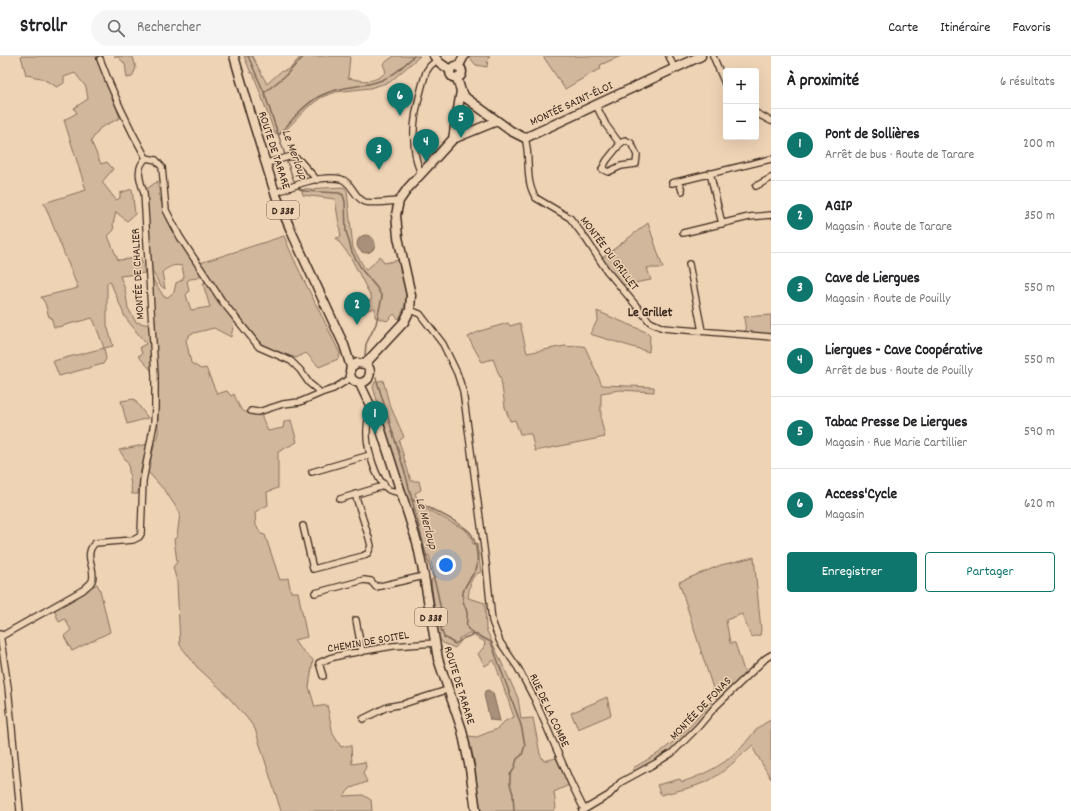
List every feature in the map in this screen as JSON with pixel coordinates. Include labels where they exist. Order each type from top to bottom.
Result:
[{"type":"main road","name":"ROUTE DE TARARE","points":[[236,56],[238,69],[251,115],[275,193],[344,345],[358,365]]},
{"type":"main road","points":[[453,139],[460,91],[457,78],[452,77],[450,74],[464,56]]},
{"type":"main road","name":"MONTÉE SAINT-ÉLOI","points":[[460,91],[466,98],[497,121],[525,138],[701,56]]},
{"type":"main road","points":[[436,58],[442,65],[454,68]]},
{"type":"main road","points":[[358,365],[370,369],[370,376],[363,383],[356,383],[351,378],[350,371],[404,322],[410,310],[410,294],[396,224],[399,201],[408,188],[453,139],[497,121]]},
{"type":"main road","name":"ROUTE DE TARARE","points":[[363,383],[372,408],[380,424],[417,542],[438,659],[447,690],[462,730],[470,769],[476,811]]},
{"type":"main road","points":[[363,383],[380,424]]},
{"type":"street","points":[[669,56],[674,68]]},
{"type":"street","points":[[713,56],[723,79]]},
{"type":"street","points":[[421,174],[417,164],[415,152],[414,119],[426,72],[436,58]]},
{"type":"street","points":[[100,59],[131,132],[146,158],[156,160],[162,167],[166,210],[180,237],[222,301],[259,347],[291,361],[300,370],[309,383],[320,393]]},
{"type":"street","points":[[596,105],[606,125],[620,144]]},
{"type":"street","points":[[759,115],[771,121]]},
{"type":"street","name":"MONTÉE DU GRILLET","points":[[525,138],[528,147],[528,174],[533,194],[536,198],[570,218],[607,271],[650,322],[664,328],[728,335],[771,337]]},
{"type":"street","points":[[625,140],[631,142],[637,155],[636,164],[620,166],[608,172],[602,169],[607,160],[620,144],[625,140]]},
{"type":"street","points":[[267,163],[292,156],[300,161],[317,180]]},
{"type":"street","name":"MONTÉE DE CHALIER","points":[[0,635],[88,586],[92,578],[89,552],[90,547],[94,543],[133,540],[141,534],[143,481],[154,423],[155,407],[155,376],[144,193],[139,168],[146,158]]},
{"type":"street","points":[[672,183],[771,159]]},
{"type":"street","points":[[710,173],[722,224]]},
{"type":"street","points":[[756,186],[771,178]]},
{"type":"street","points":[[275,193],[301,183],[317,180],[342,179],[360,198],[366,202],[399,201]]},
{"type":"street","points":[[679,181],[682,191]]},
{"type":"street","points":[[683,233],[749,217],[771,215]]},
{"type":"street","points":[[689,264],[702,331]]},
{"type":"street","name":"RUE DE LA COMBE","points":[[410,310],[420,314],[443,344],[457,372],[463,390],[492,621],[500,642],[518,668],[535,700],[571,783],[587,810]]},
{"type":"street","points":[[251,412],[258,412],[283,404],[300,402],[333,389],[351,378]]},
{"type":"street","points":[[372,408],[367,430],[370,455],[381,481],[389,490],[401,493]]},
{"type":"street","points":[[312,472],[370,455]]},
{"type":"street","points":[[340,499],[380,487],[384,484]]},
{"type":"street","points":[[303,526],[313,569],[363,556],[368,553],[371,546],[355,494]]},
{"type":"street","points":[[315,593],[364,580],[371,581],[376,587],[424,576]]},
{"type":"street","points":[[356,620],[362,652]]},
{"type":"street","points":[[0,635],[8,687],[20,811]]},
{"type":"street","name":"CHEMIN DE SOITEL","points":[[323,676],[319,663],[346,654],[393,646],[435,642]]},
{"type":"street","name":"MONTÉE DE FONAS","points":[[587,810],[609,795],[621,782],[672,753],[698,727],[715,707],[766,658],[771,655]]},
{"type":"street","points":[[363,719],[387,707],[403,704],[447,690]]},
{"type":"shaded area","points":[[21,56],[102,56],[99,60],[120,118],[100,128],[91,141],[101,164],[107,162],[113,169],[102,182],[116,200],[120,198],[120,193],[132,189],[135,214],[127,221],[116,212],[113,224],[114,230],[108,236],[118,260],[141,258],[145,273],[120,276],[125,289],[128,308],[136,322],[149,325],[153,372],[138,356],[142,354],[140,347],[146,344],[125,317],[110,281],[107,283],[107,325],[113,346],[104,348],[92,318],[54,327],[51,317],[49,317],[45,303],[41,297],[78,288],[44,203],[86,190],[64,120],[77,113],[74,108],[88,99],[86,87],[75,73],[64,77],[64,83],[57,87],[41,78],[26,75]]},
{"type":"shaded area","points":[[114,56],[133,57],[136,68],[132,77],[127,78],[125,64],[118,57]]},
{"type":"shaded area","points":[[244,56],[252,56],[267,84],[280,72],[290,69],[301,56],[350,56],[348,78],[368,81],[381,76],[386,72],[383,64],[394,56],[420,56],[390,82],[370,88],[336,92],[322,97],[308,107],[283,133],[275,134],[253,73],[251,73]]},
{"type":"shaded area","points":[[468,56],[490,56],[488,58],[487,67],[476,65]]},
{"type":"shaded area","points":[[543,56],[621,56],[600,65],[601,69],[565,89]]},
{"type":"shaded area","points":[[158,181],[162,205],[167,217],[201,274],[198,278],[187,281],[189,291],[186,295],[191,310],[210,307],[203,284],[205,281],[234,322],[231,337],[214,328],[190,334],[186,340],[191,363],[201,369],[206,368],[217,394],[227,391],[231,396],[234,394],[242,410],[249,413],[260,413],[268,431],[283,428],[284,422],[291,420],[297,442],[278,452],[278,488],[267,492],[268,505],[255,512],[256,525],[261,534],[265,535],[280,580],[288,578],[291,592],[298,592],[307,637],[294,640],[297,645],[313,660],[309,687],[315,707],[327,705],[333,734],[341,747],[351,745],[352,764],[365,762],[366,767],[363,773],[367,782],[351,788],[343,796],[363,795],[371,800],[372,811],[281,811],[255,729],[222,690],[197,667],[180,645],[177,582],[173,567],[177,562],[174,539],[177,537],[180,513],[166,492],[147,471],[158,433],[158,375],[151,276],[164,297],[168,297],[174,292],[176,283],[182,280],[184,276],[182,266],[179,265],[169,267],[164,270],[162,272],[165,289],[160,285],[152,271],[145,190]]},
{"type":"shaded area","points":[[344,187],[347,191],[353,248],[364,267],[366,269],[371,266],[380,256],[384,263],[399,260],[406,296],[404,308],[399,320],[394,314],[387,321],[375,317],[375,308],[364,311],[364,304],[372,299],[350,256],[336,238],[341,237],[335,199],[303,195],[302,192],[304,189]]},
{"type":"shaded area","points":[[648,223],[663,268],[647,268],[651,280],[623,285],[601,259]]},
{"type":"shaded area","points":[[366,235],[372,238],[375,244],[372,250],[366,253],[360,250],[357,244],[360,238]]},
{"type":"shaded area","points":[[284,236],[340,354],[338,359],[319,367],[306,353],[296,358],[264,347],[222,296],[200,263]]},
{"type":"shaded area","points":[[597,311],[646,332],[650,336],[649,352],[590,334],[598,319]]},
{"type":"shaded area","points":[[771,315],[771,335],[746,333],[744,317]]},
{"type":"shaded area","points":[[508,323],[510,326],[520,323],[527,353],[565,346],[583,346],[585,347],[602,385],[654,387],[654,392],[620,390],[601,393],[601,420],[605,437],[535,451],[531,434],[520,434],[515,420],[510,421],[505,407],[501,380],[493,359],[482,362],[468,337],[480,331]]},
{"type":"shaded area","points":[[104,348],[106,359],[103,364],[59,376],[53,361]]},
{"type":"shaded area","points":[[383,380],[389,403],[404,437],[399,441],[411,481],[419,481],[421,490],[415,493],[419,505],[466,530],[472,538],[473,544],[477,543],[481,572],[472,579],[468,598],[485,603],[486,629],[518,698],[521,719],[533,718],[540,754],[544,761],[556,758],[569,785],[554,792],[556,808],[553,811],[480,811],[474,760],[468,736],[477,737],[497,729],[505,721],[514,717],[494,660],[485,666],[478,654],[484,647],[485,642],[469,633],[458,639],[461,641],[455,648],[443,643],[438,637],[431,580],[435,578],[429,555],[424,557],[373,387],[375,382]]},
{"type":"shaded area","points":[[134,399],[148,418],[127,424],[121,401]]},
{"type":"shaded area","points":[[148,444],[141,470],[138,494],[132,494],[128,463],[119,450]]},
{"type":"shaded area","points":[[754,557],[761,630],[760,635],[751,637],[742,614],[726,620],[730,643],[735,643],[745,674],[717,701],[679,582],[721,565]]},
{"type":"shaded area","points":[[97,584],[100,590],[110,632],[72,651],[64,636],[71,630],[65,619],[59,622],[54,609]]},
{"type":"shaded area","points":[[488,690],[493,693],[500,721],[490,720],[484,695],[485,691]]},
{"type":"shaded area","points":[[607,697],[611,715],[578,729],[571,713]]},
{"type":"shaded area","points":[[711,701],[713,706],[694,729],[678,745],[654,762],[635,772],[633,768],[659,753],[676,739],[695,721]]},
{"type":"shaded area","points":[[771,720],[771,779],[754,750],[753,745],[725,770],[712,779],[695,786],[661,795],[657,785],[680,779],[682,782],[718,766],[737,752],[756,730]]},
{"type":"waterway","name":"Le Merloup","points":[[248,56],[264,92],[285,155]]},
{"type":"waterway","points":[[265,92],[285,76],[304,56]]},
{"type":"waterway","points":[[279,135],[299,113],[316,98],[329,92],[375,83],[387,78],[414,56]]},
{"type":"waterway","name":"Le Merloup","points":[[286,159],[295,184]]},
{"type":"waterway","name":"Le Merloup","points":[[296,187],[304,191],[339,193],[343,195],[345,202],[346,231],[352,252],[362,270],[377,288],[382,297],[376,324],[366,344],[365,356]]},
{"type":"waterway","name":"Le Merloup","points":[[376,378],[406,476],[425,551],[436,586],[441,610],[441,629],[444,637],[455,644],[464,638],[475,634],[491,642],[521,725],[525,745],[522,755],[517,759],[514,769],[510,775],[514,811]]},
{"type":"waterway","points":[[411,499],[462,526],[472,535],[476,548],[477,564],[475,571],[464,590],[463,602],[467,613],[466,625],[468,629],[475,634]]},
{"type":"place","name":"Access'Cycle","points":[[400,116]]},
{"type":"place","name":"Tabac Presse De Liergues","points":[[461,138]]},
{"type":"place","name":"Liergues - Cave Coopérative","points":[[426,162]]},
{"type":"place","name":"Cave de Liergues","points":[[379,170]]},
{"type":"place","name":"AGIP","points":[[357,325]]},
{"type":"place","name":"Pont de Sollières","points":[[375,434]]},
{"type":"district","name":"Le Grillet","points":[[650,311]]}]
